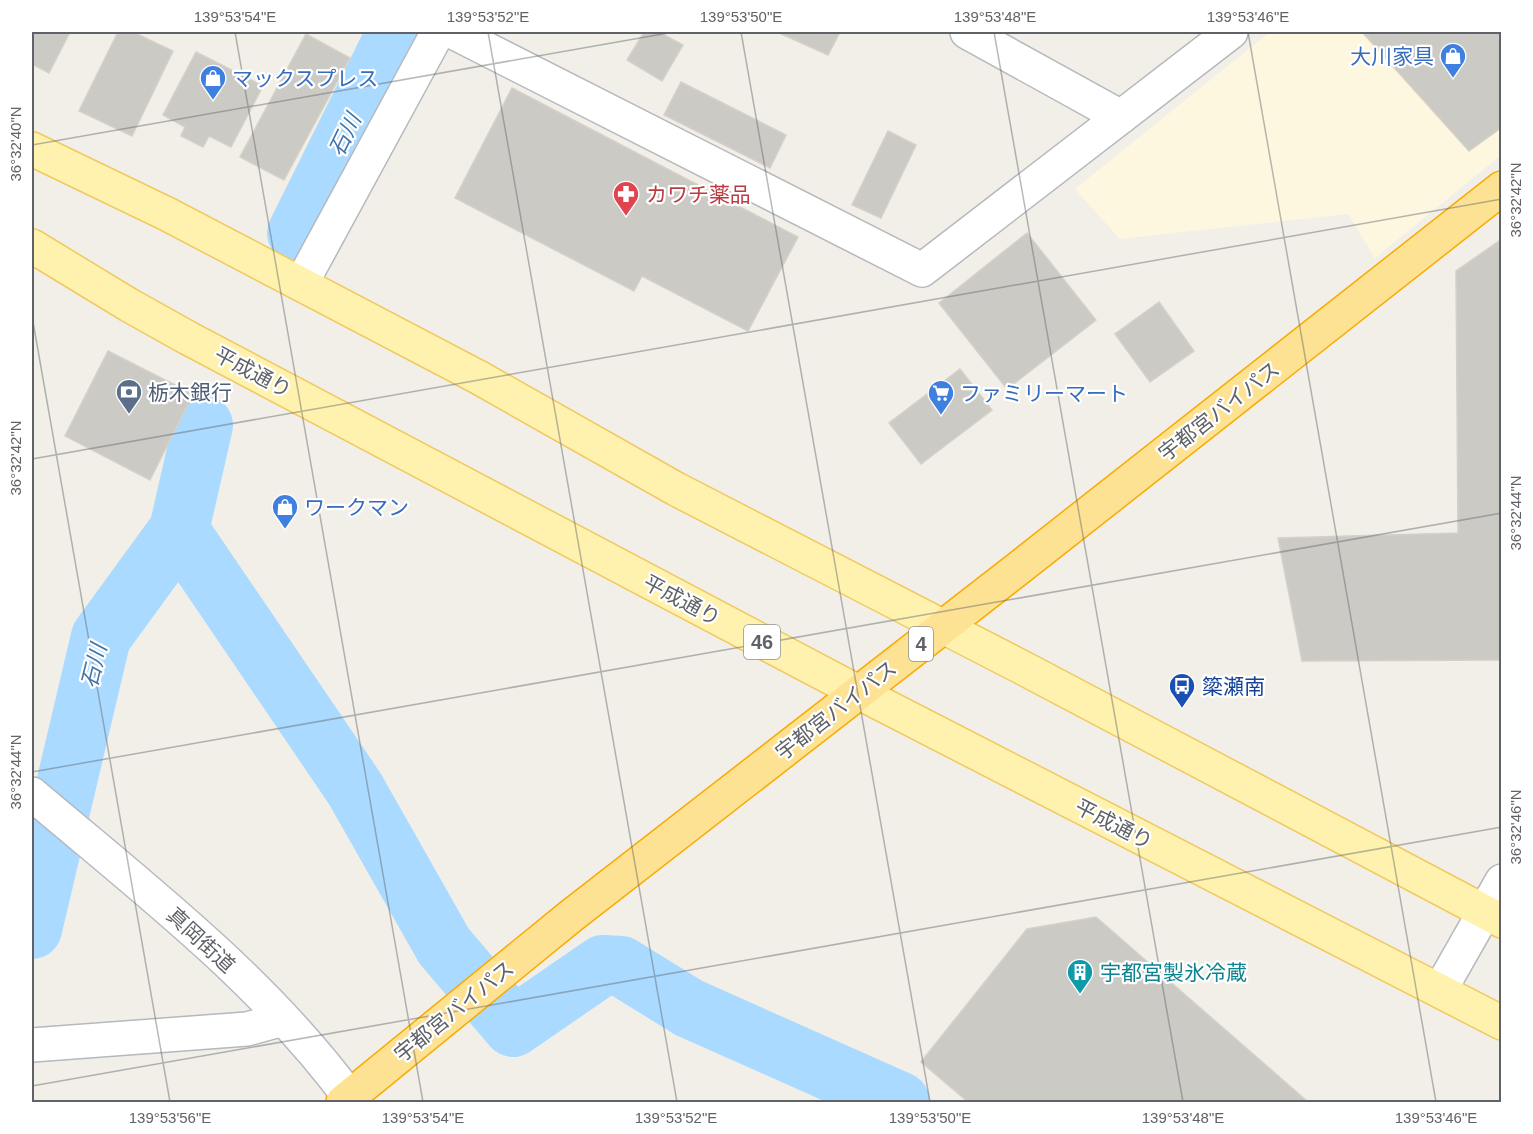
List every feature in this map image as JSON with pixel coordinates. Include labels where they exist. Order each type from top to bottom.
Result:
[{"type":"highway","name":"宇都宮バイパス","points":[[348,1101],[571,916],[1502,188]]},
{"type":"main road","points":[[32,148],[167,214],[478,377],[676,489],[1493,916]]},
{"type":"main road","name":"平成通り","points":[[32,246],[188,338],[858,692],[1502,1023]]},
{"type":"street","points":[[301,284],[438,32]]},
{"type":"street","points":[[453,32],[922,270],[1231,32]]},
{"type":"street","points":[[967,32],[1121,117]]},
{"type":"street","name":"真岡街道","points":[[32,794],[170,910],[249,984],[311,1050],[348,1101]]},
{"type":"street","points":[[1440,990],[1493,916],[1502,881]]},
{"type":"street","points":[[32,1045],[246,1029],[283,1019]]},
{"type":"shaded area","points":[[1270,32],[1501,32],[1501,155],[1375,258],[1348,214],[1120,239],[1075,189]]},
{"type":"building","points":[[32,32],[70,32],[49,73],[32,64]]},
{"type":"building","points":[[118,32],[133,32],[173,51],[132,136],[79,111]]},
{"type":"building","points":[[644,32],[659,32],[683,45],[662,81],[627,60]]},
{"type":"building","points":[[777,32],[840,32],[828,55]]},
{"type":"building","name":"大川家具","points":[[1362,32],[1502,32],[1502,127],[1469,151]]},
{"type":"building","points":[[306,34],[350,58],[284,180],[240,157]]},
{"type":"building","name":"マックスプレス","points":[[196,52],[263,86],[231,147],[209,136],[203,147],[181,136],[185,127],[163,115]]},
{"type":"building","points":[[681,82],[786,135],[770,168],[664,115]]},
{"type":"building","name":"カワチ薬品","points":[[512,88],[798,237],[748,331],[642,276],[634,291],[455,198]]},
{"type":"building","points":[[888,131],[916,145],[881,218],[852,205]]},
{"type":"building","points":[[1027,233],[1096,320],[1007,389],[939,303]]},
{"type":"building","points":[[1502,239],[1502,660],[1302,661],[1278,538],[1458,533],[1456,271]]},
{"type":"building","points":[[1159,302],[1194,351],[1150,382],[1115,334]]},
{"type":"building","name":"栃木銀行","points":[[108,351],[193,394],[150,480],[65,436]]},
{"type":"building","name":"ファミリーマート","points":[[960,369],[992,410],[921,464],[889,423]]},
{"type":"building","name":"宇都宮製氷冷蔵","points":[[1096,917],[1308,1102],[968,1102],[921,1062],[1027,929]]},
{"type":"waterway","name":"石川","points":[[297,233],[394,38]]},
{"type":"waterway","name":"石川","points":[[32,929],[101,637],[179,530],[203,425]]},
{"type":"waterway","points":[[179,530],[355,789],[444,946],[513,1027],[603,965],[621,966],[689,1008],[900,1102]]},
{"type":"place","name":"大川家具","points":[[1453,79]]},
{"type":"place","name":"マックスプレス","points":[[213,101]]},
{"type":"place","name":"カワチ薬品","points":[[626,217]]},
{"type":"place","name":"栃木銀行","points":[[129,415]]},
{"type":"place","name":"ファミリーマート","points":[[941,416]]},
{"type":"place","name":"ワークマン","points":[[285,530]]},
{"type":"place","name":"簗瀬南","points":[[1182,709]]},
{"type":"place","name":"宇都宮製氷冷蔵","points":[[1080,995]]}]
